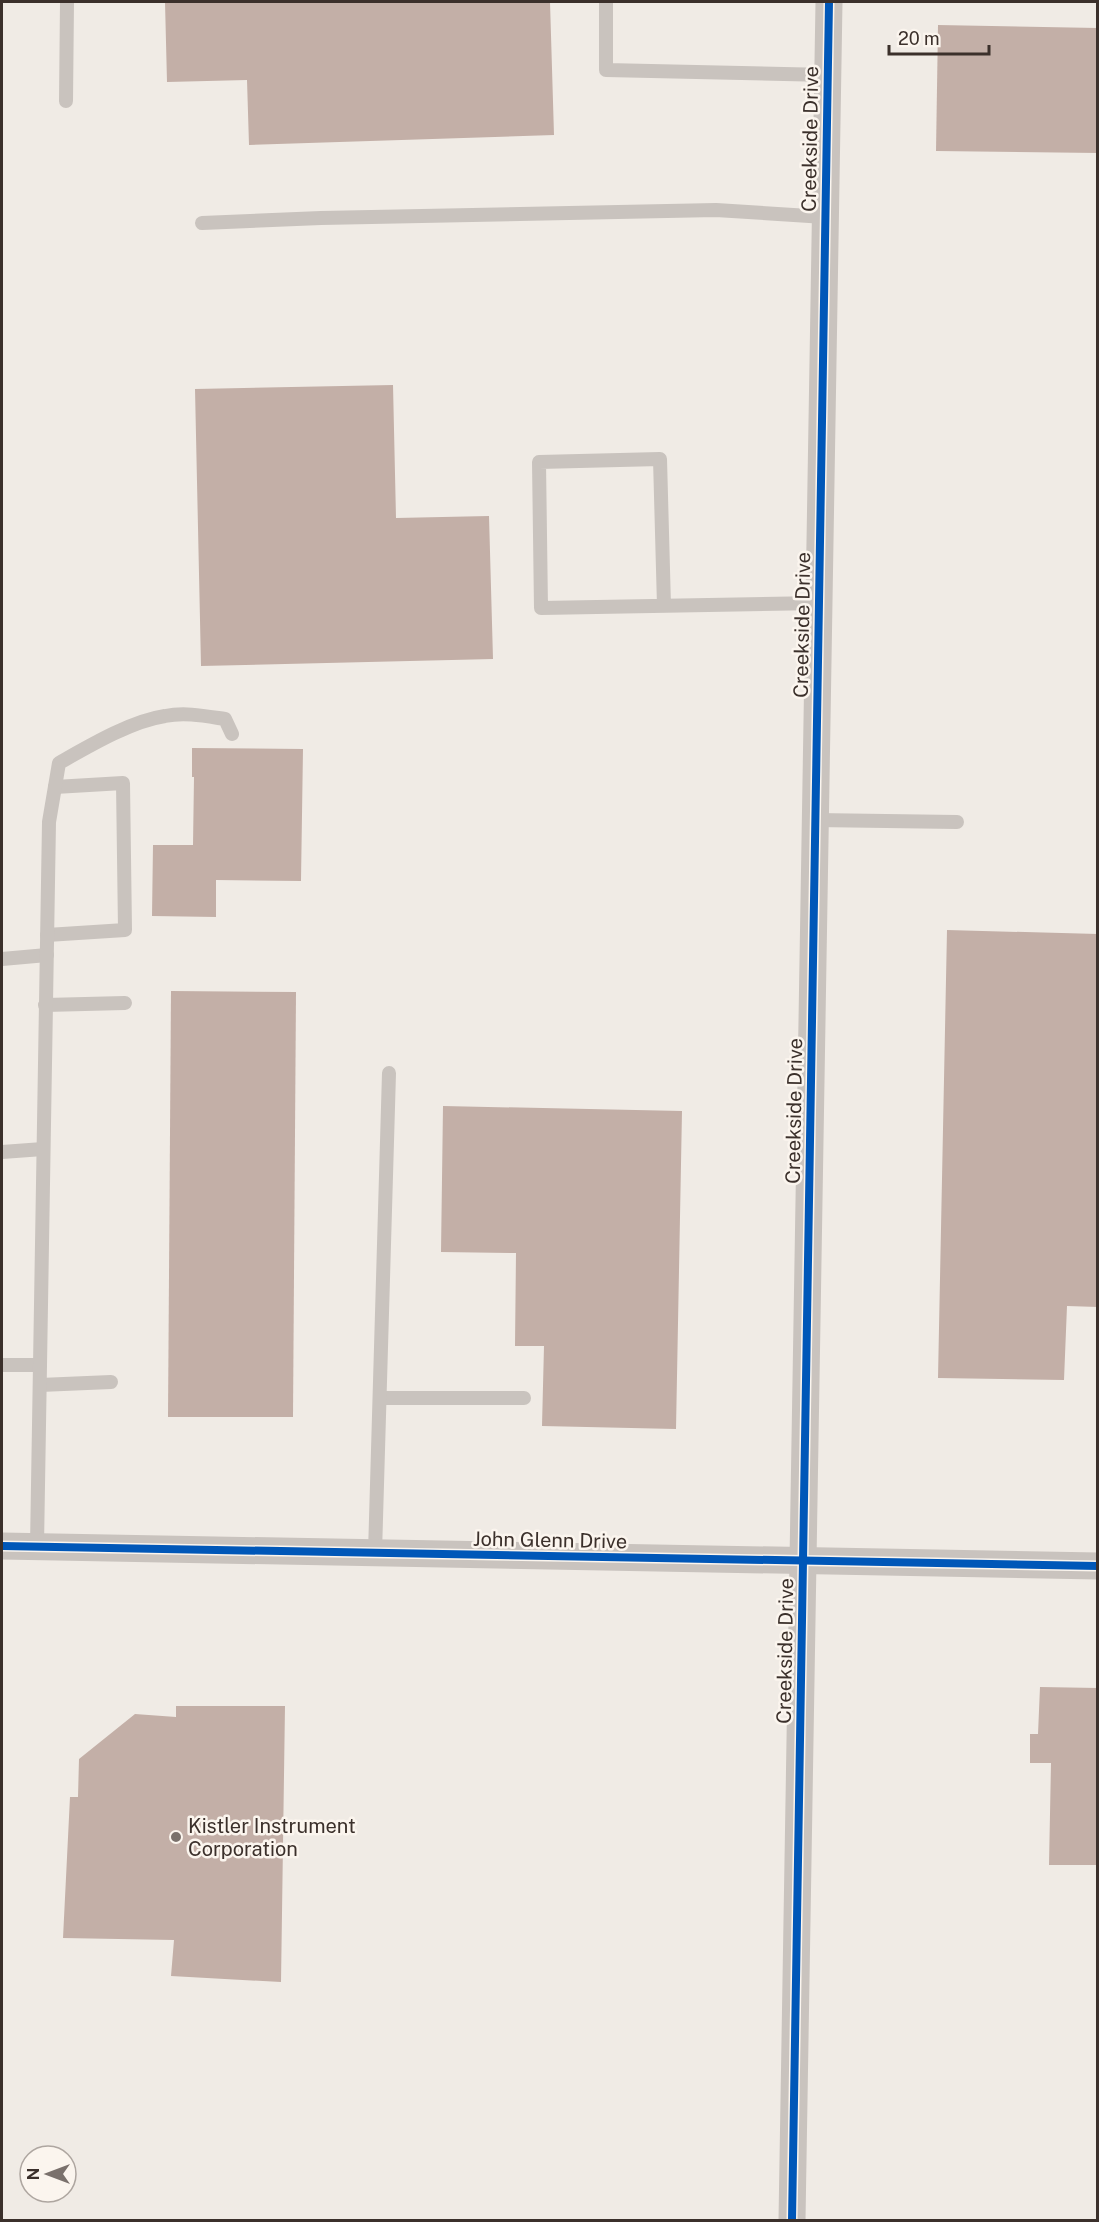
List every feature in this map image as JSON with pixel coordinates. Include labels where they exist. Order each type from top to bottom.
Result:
[{"type":"street","name":"Creekside Drive","points":[[792,2220],[829,2]]},
{"type":"street","name":"John Glenn Drive","points":[[2,1546],[1098,1566]]},
{"type":"lane","points":[[66,101],[67,2]]},
{"type":"lane","points":[[606,2],[606,70],[828,75]]},
{"type":"lane","points":[[202,223],[321,218],[716,210],[825,217]]},
{"type":"lane","points":[[664,606],[660,459],[539,462],[541,608],[664,606],[819,603]]},
{"type":"lane","points":[[37,1546],[49,822],[59,763],[99,740],[164,716],[197,714],[225,719],[232,734]]},
{"type":"lane","points":[[47,935],[125,930],[123,783],[55,786]]},
{"type":"lane","points":[[815,820],[957,822]]},
{"type":"lane","points":[[2,959],[46,955]]},
{"type":"lane","points":[[45,1005],[125,1003]]},
{"type":"lane","points":[[375,1553],[389,1073]]},
{"type":"lane","points":[[2,1152],[43,1149]]},
{"type":"lane","points":[[2,1365],[40,1365]]},
{"type":"lane","points":[[40,1385],[111,1382]]},
{"type":"lane","points":[[380,1398],[524,1398]]},
{"type":"building","points":[[165,2],[550,2],[554,135],[249,145],[247,80],[167,82]]},
{"type":"building","points":[[938,25],[1098,28],[1098,153],[936,151]]},
{"type":"building","points":[[393,385],[396,518],[489,516],[493,659],[201,666],[195,389]]},
{"type":"building","points":[[192,748],[303,749],[301,881],[216,880],[216,917],[152,916],[153,845],[193,845]]},
{"type":"building","points":[[947,930],[1098,934],[1098,1307],[1067,1306],[1064,1380],[938,1378]]},
{"type":"building","points":[[171,991],[296,992],[293,1417],[168,1417]]},
{"type":"building","points":[[443,1106],[682,1111],[676,1429],[542,1426],[544,1346],[515,1346],[516,1253],[441,1252]]},
{"type":"building","points":[[1040,1687],[1098,1688],[1098,1865],[1049,1865],[1051,1763],[1030,1763],[1030,1734],[1038,1734]]},
{"type":"building","name":"Kistler Instrument Corporation","points":[[176,1706],[285,1706],[281,1982],[171,1976],[174,1940],[63,1938],[70,1797],[78,1797],[79,1759],[135,1714],[176,1717]]},
{"type":"cycle path","points":[[792,2220],[829,2]]},
{"type":"cycle path","points":[[2,1546],[1098,1566]]},
{"type":"place","name":"Kistler Instrument Corporation","points":[[176,1837]]}]
